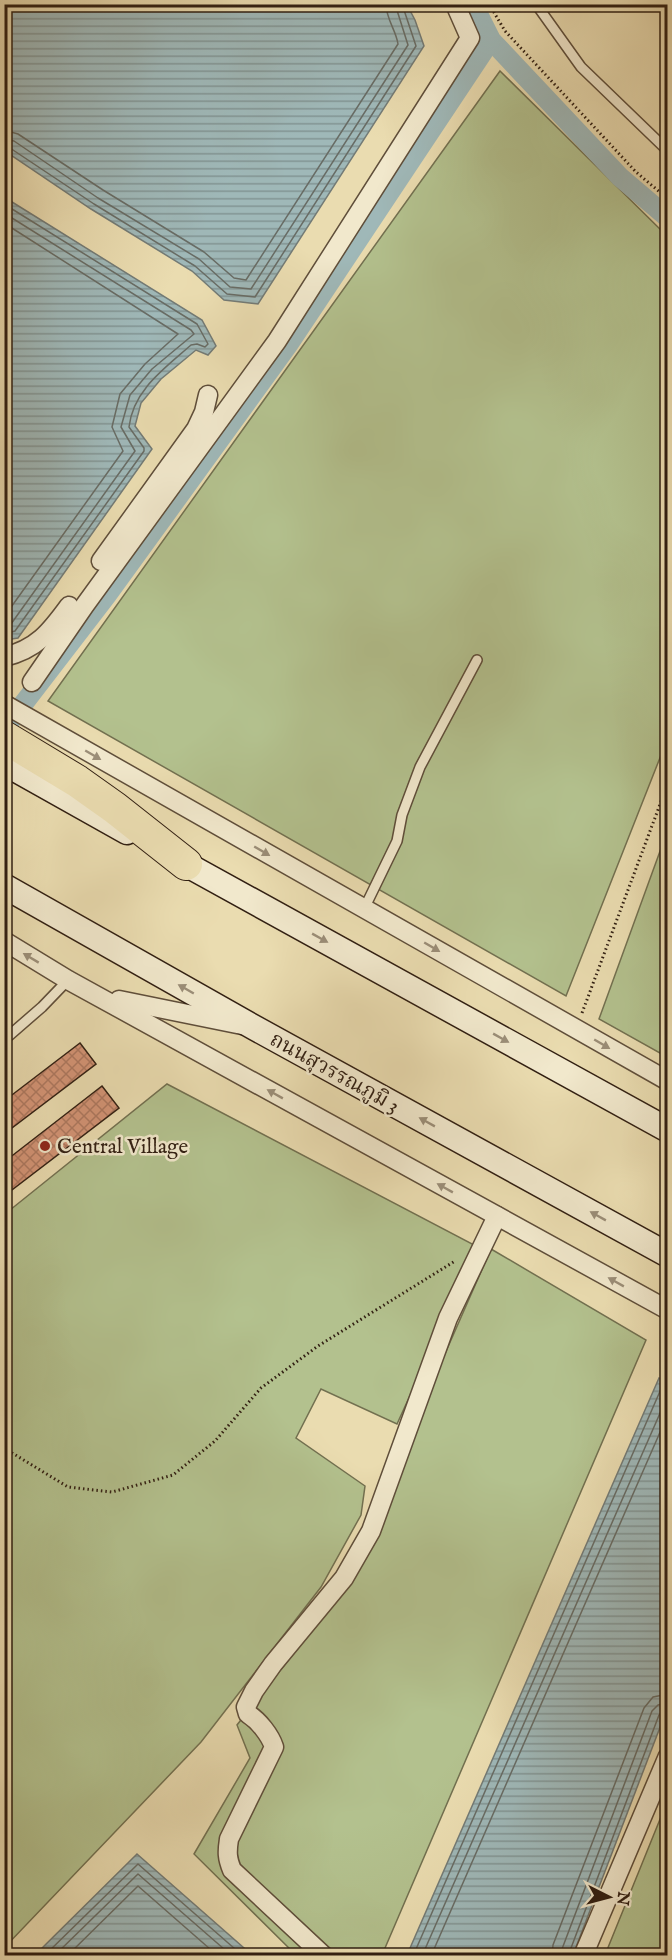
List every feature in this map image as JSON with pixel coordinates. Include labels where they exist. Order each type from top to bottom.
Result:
[{"type":"highway","points":[[18,744],[115,808],[186,864]]},
{"type":"main road","points":[[186,864],[668,1130]]},
{"type":"main road","name":"ถนนสุวรรณภูมิ 3","points":[[4,886],[255,1028],[668,1255]]},
{"type":"street","points":[[32,682],[85,605],[277,341],[470,38],[455,4]]},
{"type":"street","points":[[4,657],[32,647],[51,631],[196,429],[208,395]]},
{"type":"street","points":[[4,704],[18,744],[364,909],[668,1081]]},
{"type":"street","points":[[4,941],[68,980],[103,997],[668,1310]]},
{"type":"street","points":[[103,997],[255,1028]]},
{"type":"street","points":[[324,1956],[232,1870],[228,1860],[226,1853],[229,1839],[274,1747],[270,1738],[248,1714],[246,1707],[254,1691],[273,1665],[344,1578],[371,1531],[448,1318],[497,1216]]},
{"type":"street","points":[[584,1956],[668,1756]]},
{"type":"lane","points":[[536,4],[581,67],[668,152]]},
{"type":"lane","points":[[364,909],[397,841],[402,815],[420,767],[477,660]]},
{"type":"lane","points":[[4,1040],[42,1007],[68,980]]},
{"type":"path","points":[[489,4],[505,31],[636,172],[668,199]]},
{"type":"path","points":[[576,1029],[668,783]]},
{"type":"path","points":[[4,1448],[68,1487],[112,1492],[173,1475],[215,1441],[261,1388],[318,1346],[485,1242]]},
{"type":"green space","points":[[500,71],[667,236],[667,740],[566,996],[48,701]]},
{"type":"green space","points":[[667,832],[667,1057],[599,1019]]},
{"type":"green space","points":[[167,1084],[478,1247],[397,1424],[321,1389],[296,1438],[365,1486],[361,1515],[321,1587],[201,1742],[5,1947],[5,1214]]},
{"type":"green space","points":[[491,1249],[646,1340],[382,1955],[296,1955],[194,1854],[250,1758],[237,1725],[338,1597]]},
{"type":"green space","points":[[667,1802],[667,1955],[605,1955]]},
{"type":"water","points":[[4,5],[407,5],[424,46],[258,304],[224,300],[192,271],[91,209],[5,151]]},
{"type":"water","points":[[4,197],[202,320],[216,346],[208,355],[196,350],[161,379],[141,403],[135,426],[152,449],[18,638],[5,640]]},
{"type":"water","points":[[659,1378],[668,1383],[667,1709],[573,1955],[407,1955]]},
{"type":"water","points":[[137,1854],[252,1955],[35,1955]]},
{"type":"building","points":[[80,1043],[96,1064],[4,1134],[4,1101]]},
{"type":"building","points":[[102,1086],[119,1108],[4,1196],[4,1162]]},
{"type":"waterway","points":[[473,4],[491,40],[620,177],[668,218]]},
{"type":"waterway","points":[[4,729],[107,595],[288,345],[491,40]]},
{"type":"place","name":"Central Village","points":[[45,1146]]}]
